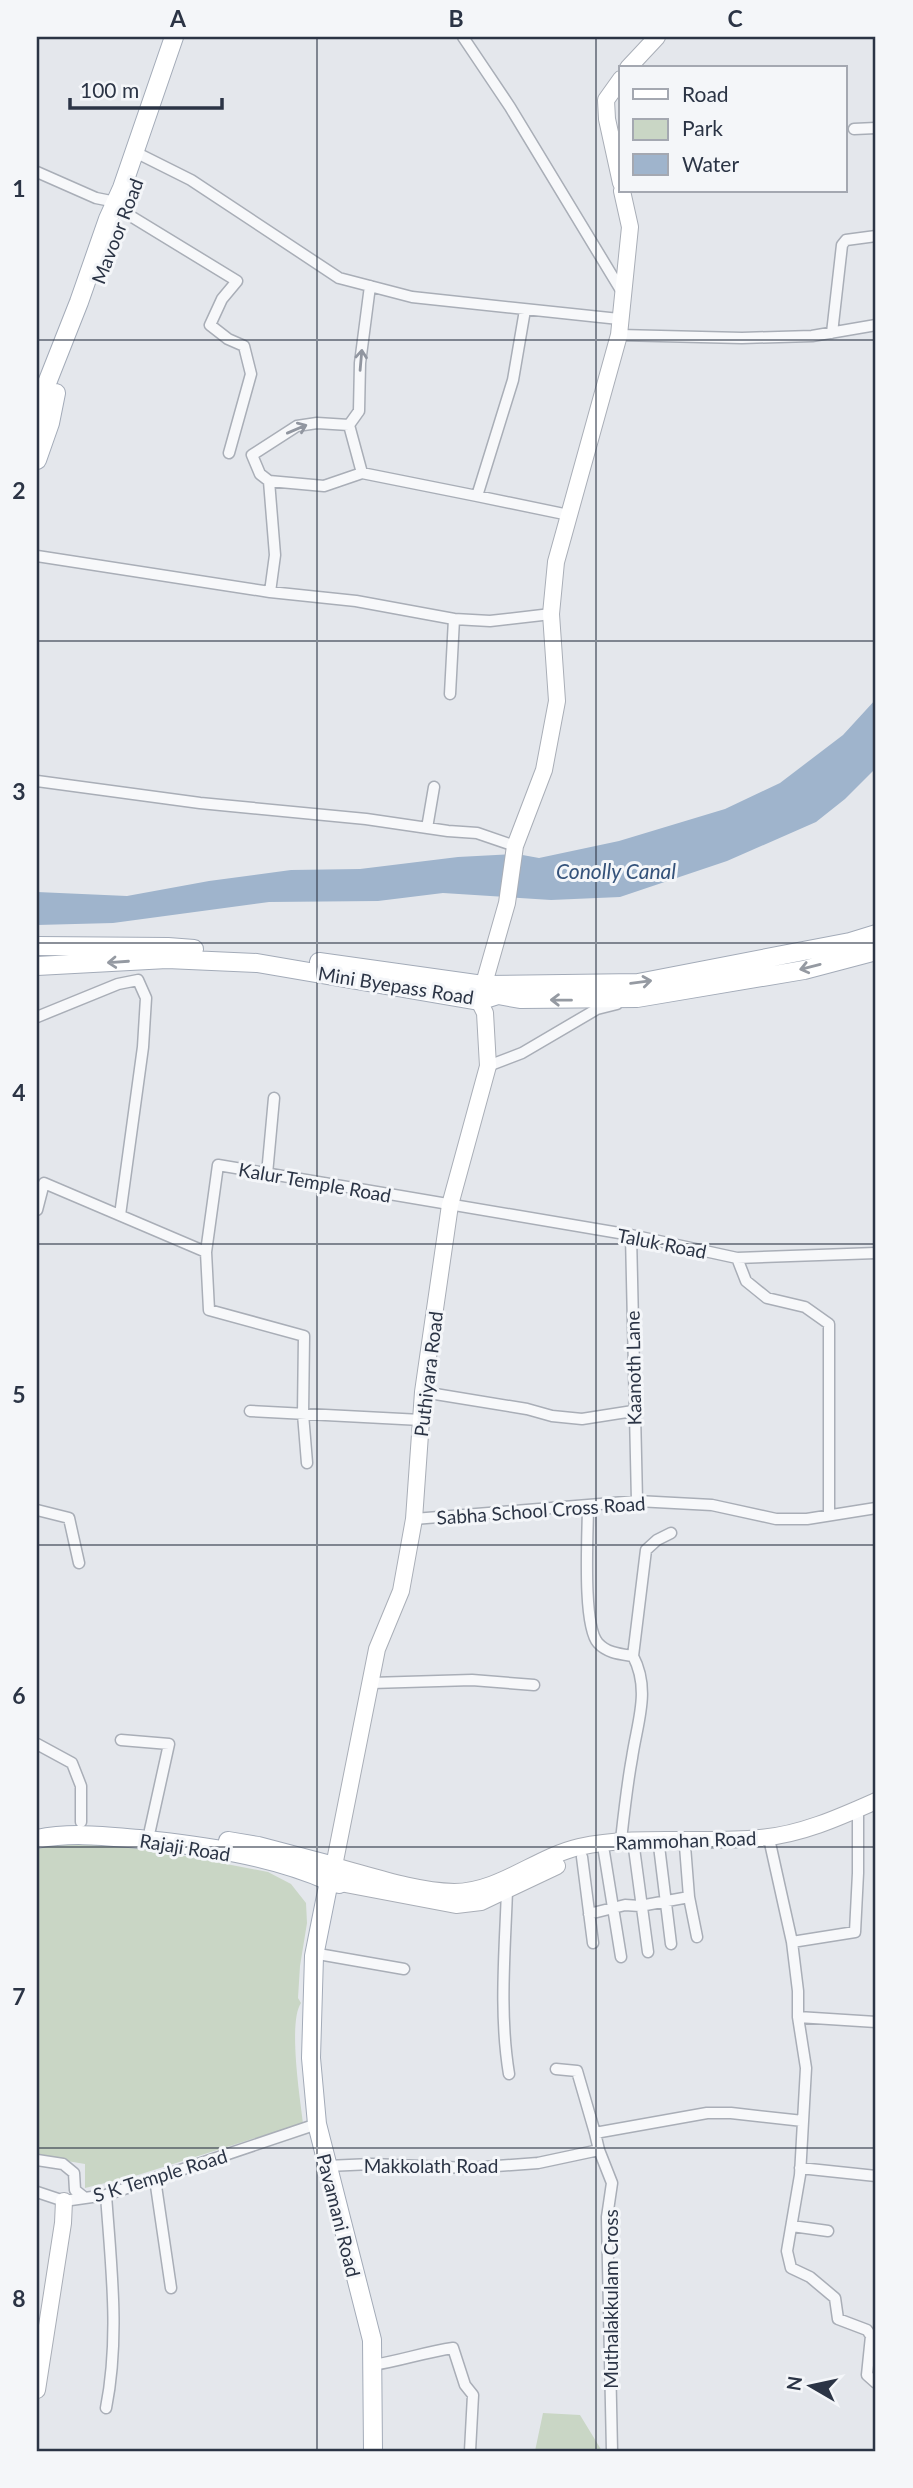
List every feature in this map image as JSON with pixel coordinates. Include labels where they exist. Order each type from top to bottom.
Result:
[{"type":"main road","name":"Mavoor Road","points":[[140,154],[174,37]]},
{"type":"main road","name":"Mavoor Road","points":[[38,418],[186,37]]},
{"type":"main road","points":[[630,66],[657,37]]},
{"type":"main road","points":[[619,82],[606,100],[607,118],[619,174]]},
{"type":"main road","points":[[481,993],[507,903],[515,846],[544,770],[558,701],[551,614],[555,562],[619,327],[630,228],[622,192]]},
{"type":"main road","points":[[37,460],[50,423],[51,390]]},
{"type":"main road","points":[[37,946],[168,947],[262,954],[481,993],[638,983],[850,942],[876,934]]},
{"type":"main road","name":"Mini Byepass Road","points":[[37,966],[167,959],[257,962],[520,999],[637,998],[804,970],[876,951]]},
{"type":"main road","name":"Puthiyara Road","points":[[337,1875],[355,1757],[377,1649],[401,1591],[414,1519],[423,1392],[450,1205],[488,1066],[481,993]]},
{"type":"main road","name":"Rammohan Road","points":[[337,1875],[456,1905],[481,1902],[560,1864],[595,1852],[627,1844],[762,1838],[811,1827],[876,1801]]},
{"type":"main road","name":"Rammohan Road","points":[[627,1844],[739,1846],[770,1843],[812,1833],[876,1809]]},
{"type":"main road","points":[[37,1826],[81,1822],[258,1846],[337,1875]]},
{"type":"main road","name":"Rajaji Road","points":[[37,1839],[60,1834],[99,1835],[187,1844],[337,1875]]},
{"type":"main road","name":"Rammohan Road","points":[[337,1875],[454,1892],[479,1889],[566,1852],[595,1852]]},
{"type":"main road","name":"Pavamani Road","points":[[314,1977],[324,1955],[337,1875]]},
{"type":"main road","name":"Pavamani Road","points":[[337,1875],[314,1956],[311,2058],[317,2124],[372,2340],[373,2451]]},
{"type":"main road","points":[[37,2390],[63,2223],[64,2201]]},
{"type":"street","points":[[463,37],[510,107],[622,292]]},
{"type":"street","points":[[854,129],[876,128]]},
{"type":"street","points":[[140,154],[191,180],[338,278],[412,297],[525,310],[619,327],[742,338],[832,333],[876,325]]},
{"type":"street","points":[[37,172],[120,207],[237,281],[222,299],[210,325],[228,339],[244,346],[251,374],[229,453]]},
{"type":"street","points":[[832,333],[842,244],[846,240],[876,236]]},
{"type":"street","points":[[349,425],[359,411],[360,363],[370,286]]},
{"type":"street","points":[[477,496],[513,380],[525,310]]},
{"type":"street","points":[[349,425],[317,423],[297,426],[252,456],[260,474],[269,481],[324,486],[362,473],[569,515]]},
{"type":"street","points":[[349,425],[362,473]]},
{"type":"street","points":[[269,481],[275,555],[270,592]]},
{"type":"street","points":[[37,556],[270,592],[356,601],[454,619],[490,621],[551,614]]},
{"type":"street","points":[[450,694],[454,619]]},
{"type":"street","points":[[37,781],[200,803],[477,833],[515,846]]},
{"type":"street","points":[[427,828],[434,787]]},
{"type":"street","points":[[37,1017],[118,984],[138,980],[146,998],[143,1047],[120,1215]]},
{"type":"street","points":[[488,1066],[522,1053],[597,1009],[637,998]]},
{"type":"street","points":[[267,1174],[274,1098]]},
{"type":"street","name":"Kalur Temple Road","points":[[206,1252],[218,1166],[450,1205]]},
{"type":"street","points":[[37,1210],[44,1183],[206,1252],[209,1310],[304,1336],[303,1414],[307,1463]]},
{"type":"street","name":"Taluk Road","points":[[450,1205],[631,1235],[737,1258],[876,1253]]},
{"type":"street","name":"Kaanoth Lane","points":[[631,1235],[637,1501]]},
{"type":"street","points":[[737,1258],[746,1281],[767,1298],[805,1307],[829,1324],[830,1514]]},
{"type":"street","points":[[423,1392],[582,1419],[633,1410]]},
{"type":"street","points":[[250,1411],[421,1420]]},
{"type":"street","name":"Sabha School Cross Road","points":[[414,1519],[637,1501],[712,1505],[776,1519],[807,1518],[876,1508]]},
{"type":"street","points":[[588,1506],[587,1594],[596,1641],[608,1652],[633,1656]]},
{"type":"street","points":[[37,1510],[69,1518],[79,1563]]},
{"type":"street","points":[[648,1952],[627,1844],[632,1757],[642,1710],[641,1671],[633,1656],[646,1550],[671,1533]]},
{"type":"street","points":[[371,1683],[472,1680],[534,1685]]},
{"type":"street","points":[[121,1740],[169,1744],[150,1830]]},
{"type":"street","points":[[37,1744],[72,1763],[81,1786],[81,1822]]},
{"type":"street","points":[[792,1942],[855,1932],[858,1816]]},
{"type":"street","points":[[770,1843],[792,1942],[798,2017],[806,2068],[800,2168],[788,2251],[791,2269],[810,2277],[835,2298],[838,2319],[867,2330],[871,2336],[867,2375],[876,2383]]},
{"type":"street","points":[[659,1846],[671,1944]]},
{"type":"street","points":[[685,1846],[689,1897],[697,1937]]},
{"type":"street","points":[[595,1852],[613,1909],[621,1957]]},
{"type":"street","points":[[593,1943],[589,1913],[595,1852]]},
{"type":"street","points":[[508,1890],[504,1982],[509,2074]]},
{"type":"street","points":[[589,1913],[625,1905],[640,1906],[689,1897]]},
{"type":"street","points":[[324,1955],[404,1969]]},
{"type":"street","points":[[798,2017],[876,2022]]},
{"type":"street","points":[[556,2069],[577,2071],[599,2150]]},
{"type":"street","points":[[594,2133],[707,2113],[803,2121]]},
{"type":"street","name":"S K Temple Road","points":[[64,2201],[106,2195],[317,2124]]},
{"type":"street","name":"Makkolath Road","points":[[327,2166],[372,2164],[469,2168],[538,2163],[599,2150]]},
{"type":"street","name":"Muthalakkulam Cross","points":[[599,2150],[612,2183],[607,2217],[612,2451]]},
{"type":"street","points":[[37,2160],[63,2164],[74,2173],[75,2190],[85,2198]]},
{"type":"street","points":[[800,2168],[876,2176]]},
{"type":"street","points":[[155,2179],[171,2288]]},
{"type":"street","points":[[37,2192],[64,2201]]},
{"type":"street","points":[[106,2195],[114,2320],[112,2375],[106,2408]]},
{"type":"street","points":[[792,2226],[828,2231]]},
{"type":"street","points":[[373,2365],[453,2348],[465,2385],[473,2395],[470,2451]]},
{"type":"green space","points":[[97,1839],[268,1872],[291,1884],[306,1903],[307,1923],[298,1998],[301,2003],[295,2026],[303,2123],[138,2175],[85,2188],[85,2164],[37,2156],[37,1848],[64,1841]]},
{"type":"green space","points":[[543,2413],[580,2415],[602,2451],[535,2451]]},
{"type":"water","name":"Conolly Canal","points":[[876,699],[876,768],[845,799],[816,822],[727,861],[620,897],[551,900],[443,893],[378,901],[269,902],[113,923],[37,925],[37,892],[127,896],[291,870],[360,869],[458,857],[517,854],[539,858],[619,841],[725,809],[780,783],[843,735]]}]
